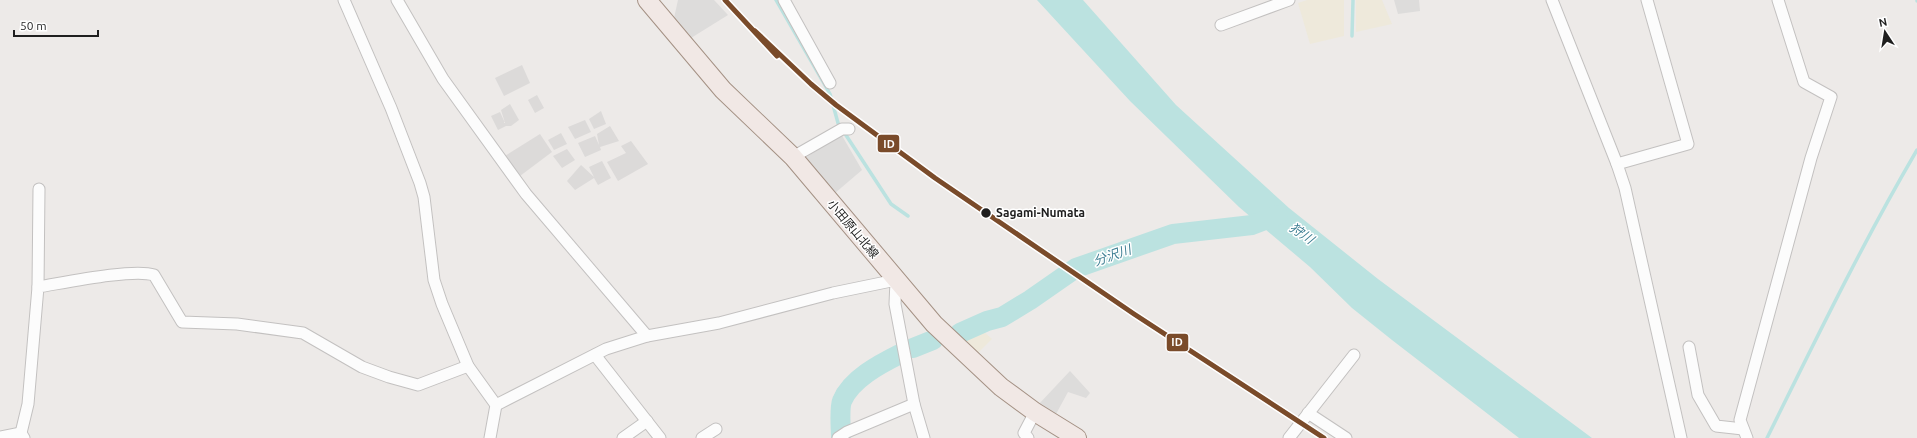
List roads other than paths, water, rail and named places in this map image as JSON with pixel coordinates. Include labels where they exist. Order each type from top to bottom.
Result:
[{"type":"main road","name":"小田原山北線","points":[[647,0],[723,90],[793,157],[934,324],[1001,387],[1035,412],[1077,438]]},
{"type":"street","points":[[344,0],[391,108],[420,183],[424,197],[434,280],[442,304],[468,366],[496,405],[490,438]]},
{"type":"street","points":[[397,0],[442,80],[522,188],[647,336]]},
{"type":"street","points":[[784,0],[830,83]]},
{"type":"street","points":[[1221,25],[1289,0]]},
{"type":"street","points":[[1552,0],[1618,164],[1635,230],[1681,438]]},
{"type":"street","points":[[1618,164],[1688,144],[1647,0]]},
{"type":"street","points":[[1745,433],[1740,420],[1809,166],[1831,97],[1804,82],[1778,0]]},
{"type":"street","points":[[793,157],[842,129],[849,129]]},
{"type":"street","points":[[0,437],[23,436],[28,404],[38,287],[39,189]]},
{"type":"street","points":[[38,287],[121,274],[146,272],[154,275],[182,322],[237,324],[303,332],[362,367],[389,378],[418,385],[468,366]]},
{"type":"street","points":[[496,405],[538,382],[606,349],[647,336],[719,323],[833,293],[896,280],[895,304],[914,404],[924,438]]},
{"type":"street","points":[[1689,347],[1698,395],[1716,426],[1745,433]]},
{"type":"street","points":[[595,355],[660,438]]},
{"type":"street","points":[[1289,438],[1354,355]]},
{"type":"street","points":[[843,435],[914,404]]},
{"type":"street","points":[[1028,438],[1024,433],[1035,412]]},
{"type":"street","points":[[1308,413],[1346,438]]},
{"type":"street","points":[[624,438],[647,421]]},
{"type":"street","points":[[702,438],[716,429]]},
{"type":"water","name":"狩川","points":[[1037,0],[1083,0],[1176,105],[1289,208],[1378,279],[1592,438],[1519,438],[1392,340],[1352,308],[1310,267],[1239,207],[1130,101]]},
{"type":"waterway","points":[[776,0],[830,94],[838,123],[891,204],[908,216]]},
{"type":"waterway","points":[[1352,36],[1353,0]]},
{"type":"waterway","points":[[1767,438],[1858,257],[1917,150]]},
{"type":"waterway","name":"分沢川","points":[[960,333],[987,321],[1002,317],[1030,300],[1076,268],[1173,234],[1252,225],[1278,215]]},
{"type":"waterway","name":"分沢川","points":[[913,348],[933,340]]},
{"type":"waterway","name":"分沢川","points":[[841,438],[841,409],[842,401],[846,393],[867,373],[900,354]]},
{"type":"place","name":"Sagami-Numata","points":[[986,213]]}]
